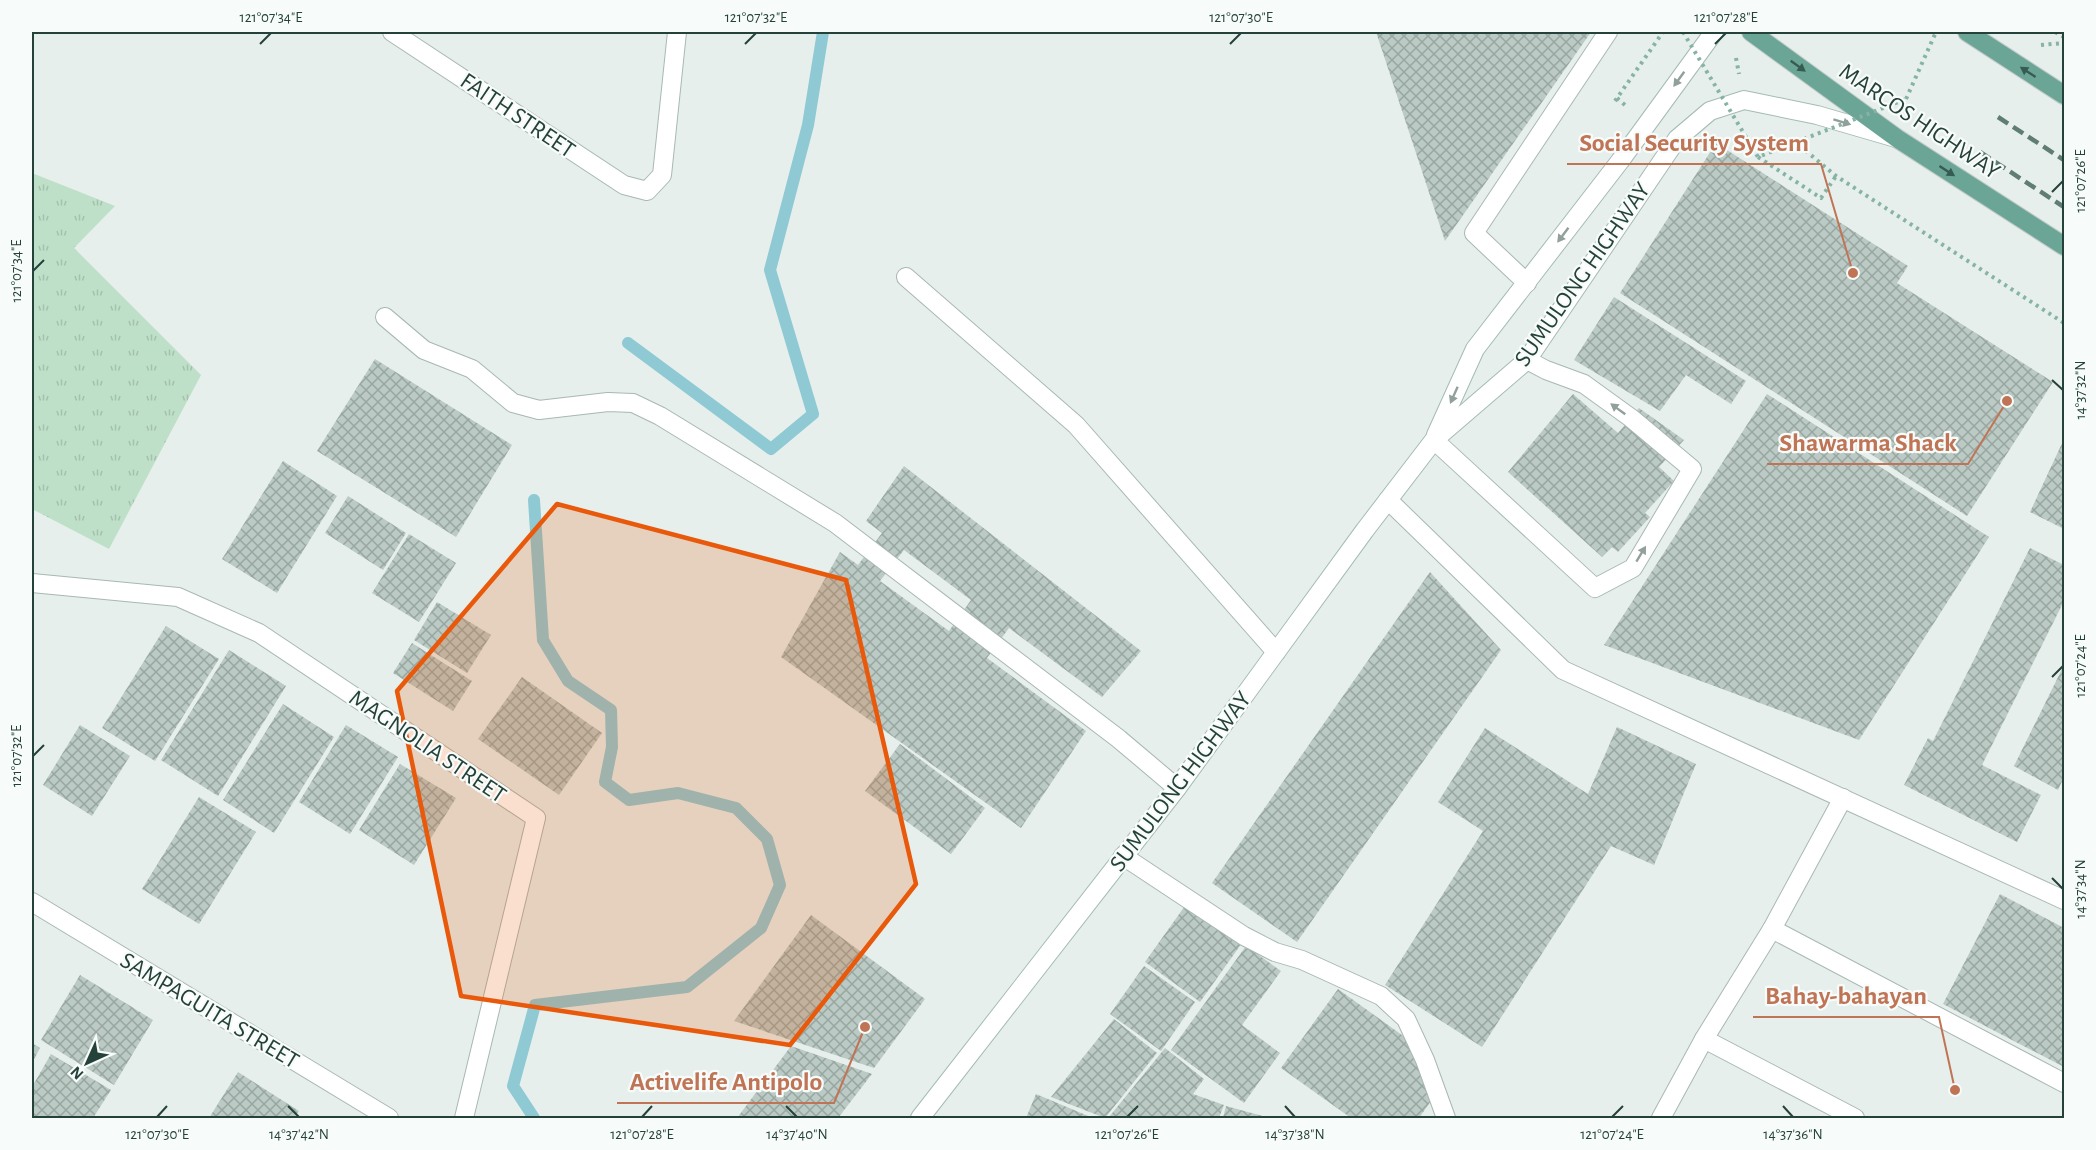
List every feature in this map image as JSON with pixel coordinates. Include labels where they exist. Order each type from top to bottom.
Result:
[{"type":"main road","name":"MARCOS HIGHWAY","points":[[1750,32],[1898,139],[2064,246]]},
{"type":"main road","points":[[1967,32],[2064,95]]},
{"type":"main road","points":[[1980,32],[1991,48]]},
{"type":"street","name":"FAITH STREET","points":[[392,32],[624,186],[647,191],[662,175],[677,32]]},
{"type":"street","points":[[1527,283],[1474,232],[1608,32]]},
{"type":"street","name":"SUMULONG HIGHWAY","points":[[1434,440],[1474,349],[1620,161],[1714,32]]},
{"type":"street","name":"SUMULONG HIGHWAY","points":[[920,1119],[1177,788],[1434,440],[1527,360],[1677,139],[1710,111],[1744,100],[1817,115],[1898,139]]},
{"type":"street","points":[[906,277],[1076,424],[1276,652]]},
{"type":"street","points":[[385,316],[424,351],[472,369],[513,403],[539,410],[608,402],[633,403],[660,416],[835,523],[1119,739],[1177,788]]},
{"type":"street","points":[[1434,440],[1595,588],[1633,567],[1692,469],[1631,418],[1584,384],[1546,370],[1527,360]]},
{"type":"street","points":[[1388,500],[1563,670],[2064,900]]},
{"type":"street","name":"MAGNOLIA STREET","points":[[32,583],[178,597],[259,633],[536,818],[464,1119]]},
{"type":"street","points":[[1660,1119],[1704,1040],[1772,929],[1843,798]]},
{"type":"street","points":[[1123,856],[1244,936],[1275,952],[1302,960],[1381,996],[1406,1019],[1425,1059],[1446,1119]]},
{"type":"street","name":"SAMPAGUITA STREET","points":[[32,902],[389,1119]]},
{"type":"street","points":[[1772,929],[2064,1083]]},
{"type":"street","points":[[1704,1040],[1855,1119]]},
{"type":"path","points":[[1626,104],[1616,100],[1663,32]]},
{"type":"path","points":[[1683,32],[1760,158],[1821,198],[1836,176]]},
{"type":"path","points":[[1760,158],[1906,99],[1936,32]]},
{"type":"path","points":[[2055,32],[2064,37]]},
{"type":"path","points":[[1735,54],[1744,100]]},
{"type":"path","points":[[1790,138],[1836,176],[2064,323]]},
{"type":"highlighted area","points":[[557,504],[846,580],[916,884],[790,1045],[461,996],[397,691]]},
{"type":"green space","points":[[32,173],[115,206],[74,248],[201,375],[109,549],[32,509]]},
{"type":"building","points":[[1376,32],[1591,32],[1445,241]]},
{"type":"building","points":[[1716,143],[1908,266],[1897,283],[2053,382],[1967,516],[1620,293]]},
{"type":"building","points":[[1614,297],[1746,381],[1731,404],[1686,375],[1660,411],[1574,360]]},
{"type":"building","points":[[375,359],[512,445],[456,537],[317,451]]},
{"type":"building","points":[[1573,394],[1618,433],[1639,408],[1684,440],[1659,467],[1674,481],[1645,513],[1650,517],[1618,552],[1612,547],[1602,557],[1508,472]]},
{"type":"building","points":[[1767,394],[1989,537],[1859,740],[1604,645]]},
{"type":"building","points":[[2064,439],[2064,529],[2030,512]]},
{"type":"building","points":[[283,461],[337,496],[277,593],[222,559]]},
{"type":"building","points":[[904,466],[1141,651],[1102,697],[1009,628],[987,658],[1086,731],[1021,828],[781,657],[840,552],[858,565],[882,533],[866,521]],"holes":[[[904,550],[971,600],[949,631],[880,581]]]},
{"type":"building","points":[[348,496],[406,533],[383,570],[325,533]]},
{"type":"building","points":[[409,534],[456,563],[419,622],[372,593]]},
{"type":"building","points":[[2030,548],[2064,565],[2064,601],[1982,765],[2041,795],[2017,842],[1904,785],[1928,738],[1933,741]]},
{"type":"building","points":[[1430,572],[1501,650],[1297,942],[1212,883]]},
{"type":"building","points":[[437,602],[491,635],[467,673],[414,640]]},
{"type":"building","points":[[166,626],[219,659],[155,761],[102,728]]},
{"type":"building","points":[[412,643],[472,681],[453,711],[393,673]]},
{"type":"building","points":[[229,650],[286,686],[218,796],[161,760]]},
{"type":"building","points":[[2064,665],[2064,777],[2058,790],[2014,766]]},
{"type":"building","points":[[522,677],[602,733],[559,795],[478,739]]},
{"type":"building","points":[[283,704],[334,737],[274,833],[223,800]]},
{"type":"building","points":[[80,725],[130,756],[92,816],[43,785]]},
{"type":"building","points":[[346,725],[398,757],[350,834],[299,802]]},
{"type":"building","points":[[1617,727],[1696,764],[1654,865],[1611,846],[1482,1047],[1385,985],[1483,831],[1438,802],[1485,728],[1588,794]]},
{"type":"building","points":[[900,744],[985,808],[951,854],[865,791]]},
{"type":"building","points":[[400,764],[456,798],[414,865],[359,830]]},
{"type":"building","points":[[199,797],[256,832],[199,924],[142,889]]},
{"type":"building","points":[[2000,894],[2064,928],[2064,1067],[1943,1004]]},
{"type":"building","points":[[1187,903],[1242,943],[1200,1002],[1145,962]]},
{"type":"building","points":[[811,915],[925,999],[874,1068],[734,1021]]},
{"type":"building","points":[[1246,946],[1281,971],[1242,1025],[1280,1053],[1244,1103],[1171,1050]]},
{"type":"building","points":[[1144,966],[1195,1002],[1161,1051],[1110,1014]]},
{"type":"building","points":[[80,975],[153,1020],[114,1085],[41,1040]]},
{"type":"building","points":[[1338,989],[1413,1043],[1420,1073],[1431,1101],[1419,1118],[1351,1118],[1281,1068]]},
{"type":"building","points":[[1114,1019],[1157,1053],[1105,1118],[1051,1097]]},
{"type":"building","points":[[32,1043],[40,1048],[32,1063]]},
{"type":"building","points":[[791,1046],[872,1074],[838,1118],[737,1118]]},
{"type":"building","points":[[1165,1048],[1204,1079],[1193,1094],[1224,1105],[1219,1118],[1109,1117]]},
{"type":"building","points":[[51,1054],[111,1090],[93,1118],[32,1118],[32,1087]]},
{"type":"building","points":[[238,1072],[299,1111],[294,1118],[209,1118]]},
{"type":"building","points":[[1036,1094],[1093,1118],[1026,1118]]},
{"type":"building","points":[[1226,1106],[1270,1118],[1223,1118]]},
{"type":"waterway","points":[[628,343],[771,449],[813,414],[770,270],[808,125],[823,32]]},
{"type":"waterway","points":[[534,500],[543,640],[568,681],[611,710],[612,747],[605,782],[629,800],[678,793],[736,808],[767,839],[780,885],[761,928],[687,987],[535,1005],[513,1086],[534,1118]]},
{"type":"railway","points":[[1998,117],[2064,160]]},
{"type":"railway","points":[[1980,152],[2064,207]]},
{"type":"place","name":"Social Security System","points":[[1853,273]]},
{"type":"place","name":"Shawarma Shack","points":[[2007,401]]},
{"type":"place","name":"Activelife Antipolo","points":[[865,1027]]},
{"type":"place","name":"Bahay-bahayan","points":[[1955,1090]]}]
